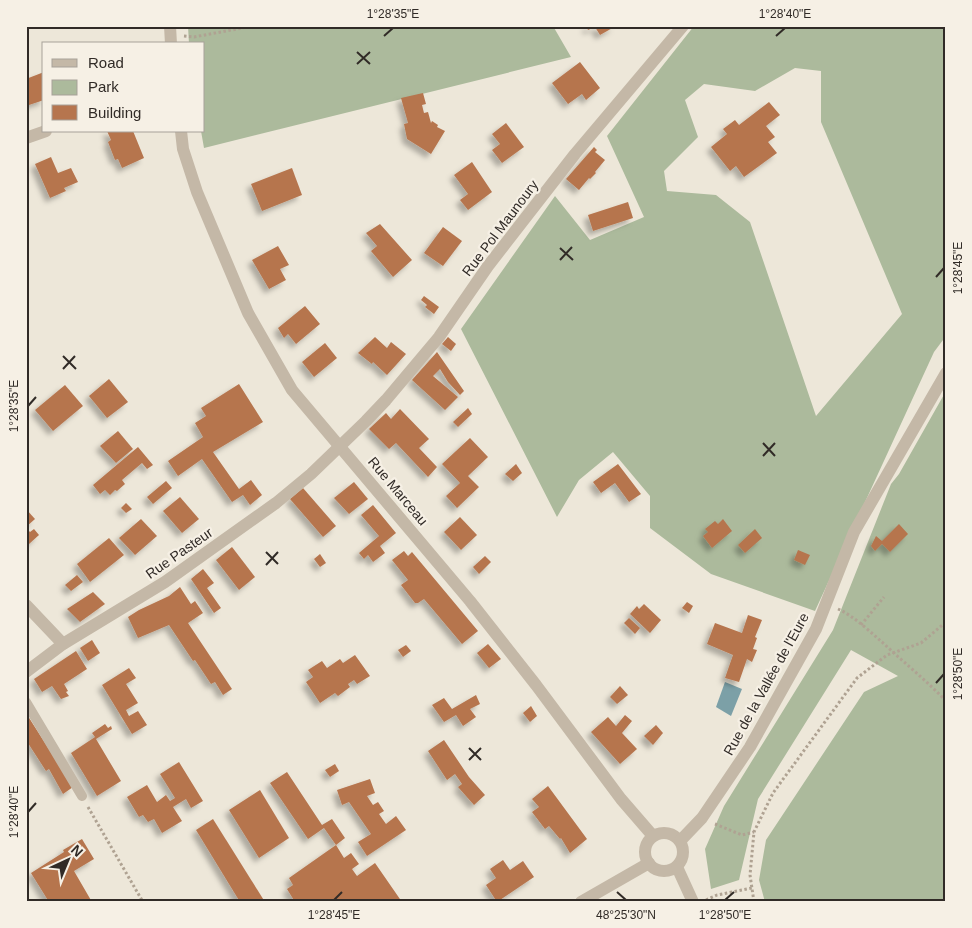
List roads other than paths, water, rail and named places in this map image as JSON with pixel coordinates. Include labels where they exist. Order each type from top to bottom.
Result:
[{"type":"street","name":"Rue Pol Maunoury","points":[[340,447],[386,400],[439,337],[488,266],[575,154],[683,26]]},
{"type":"street","points":[[26,138],[43,132]]},
{"type":"street","name":"Rue Marceau","points":[[181,132],[183,148],[197,192],[248,313],[292,390],[476,608],[621,799],[653,836]]},
{"type":"street","name":"Rue de la Vallée de l'Eure","points":[[680,841],[702,818],[750,746],[816,629],[854,532],[946,373]]},
{"type":"street","name":"Rue Pasteur","points":[[26,672],[64,644],[165,582],[276,503],[340,447]]},
{"type":"street","points":[[26,605],[64,644]]},
{"type":"street","points":[[670,833],[680,841],[684,851],[683,857],[677,866],[666,871],[659,870],[649,863],[645,852],[653,836],[670,833]]},
{"type":"street","points":[[581,902],[649,863]]},
{"type":"street","points":[[677,866],[693,902]]},
{"type":"lane","points":[[26,702],[82,796]]},
{"type":"water","points":[[725,682],[742,689],[731,716],[716,707]]}]
